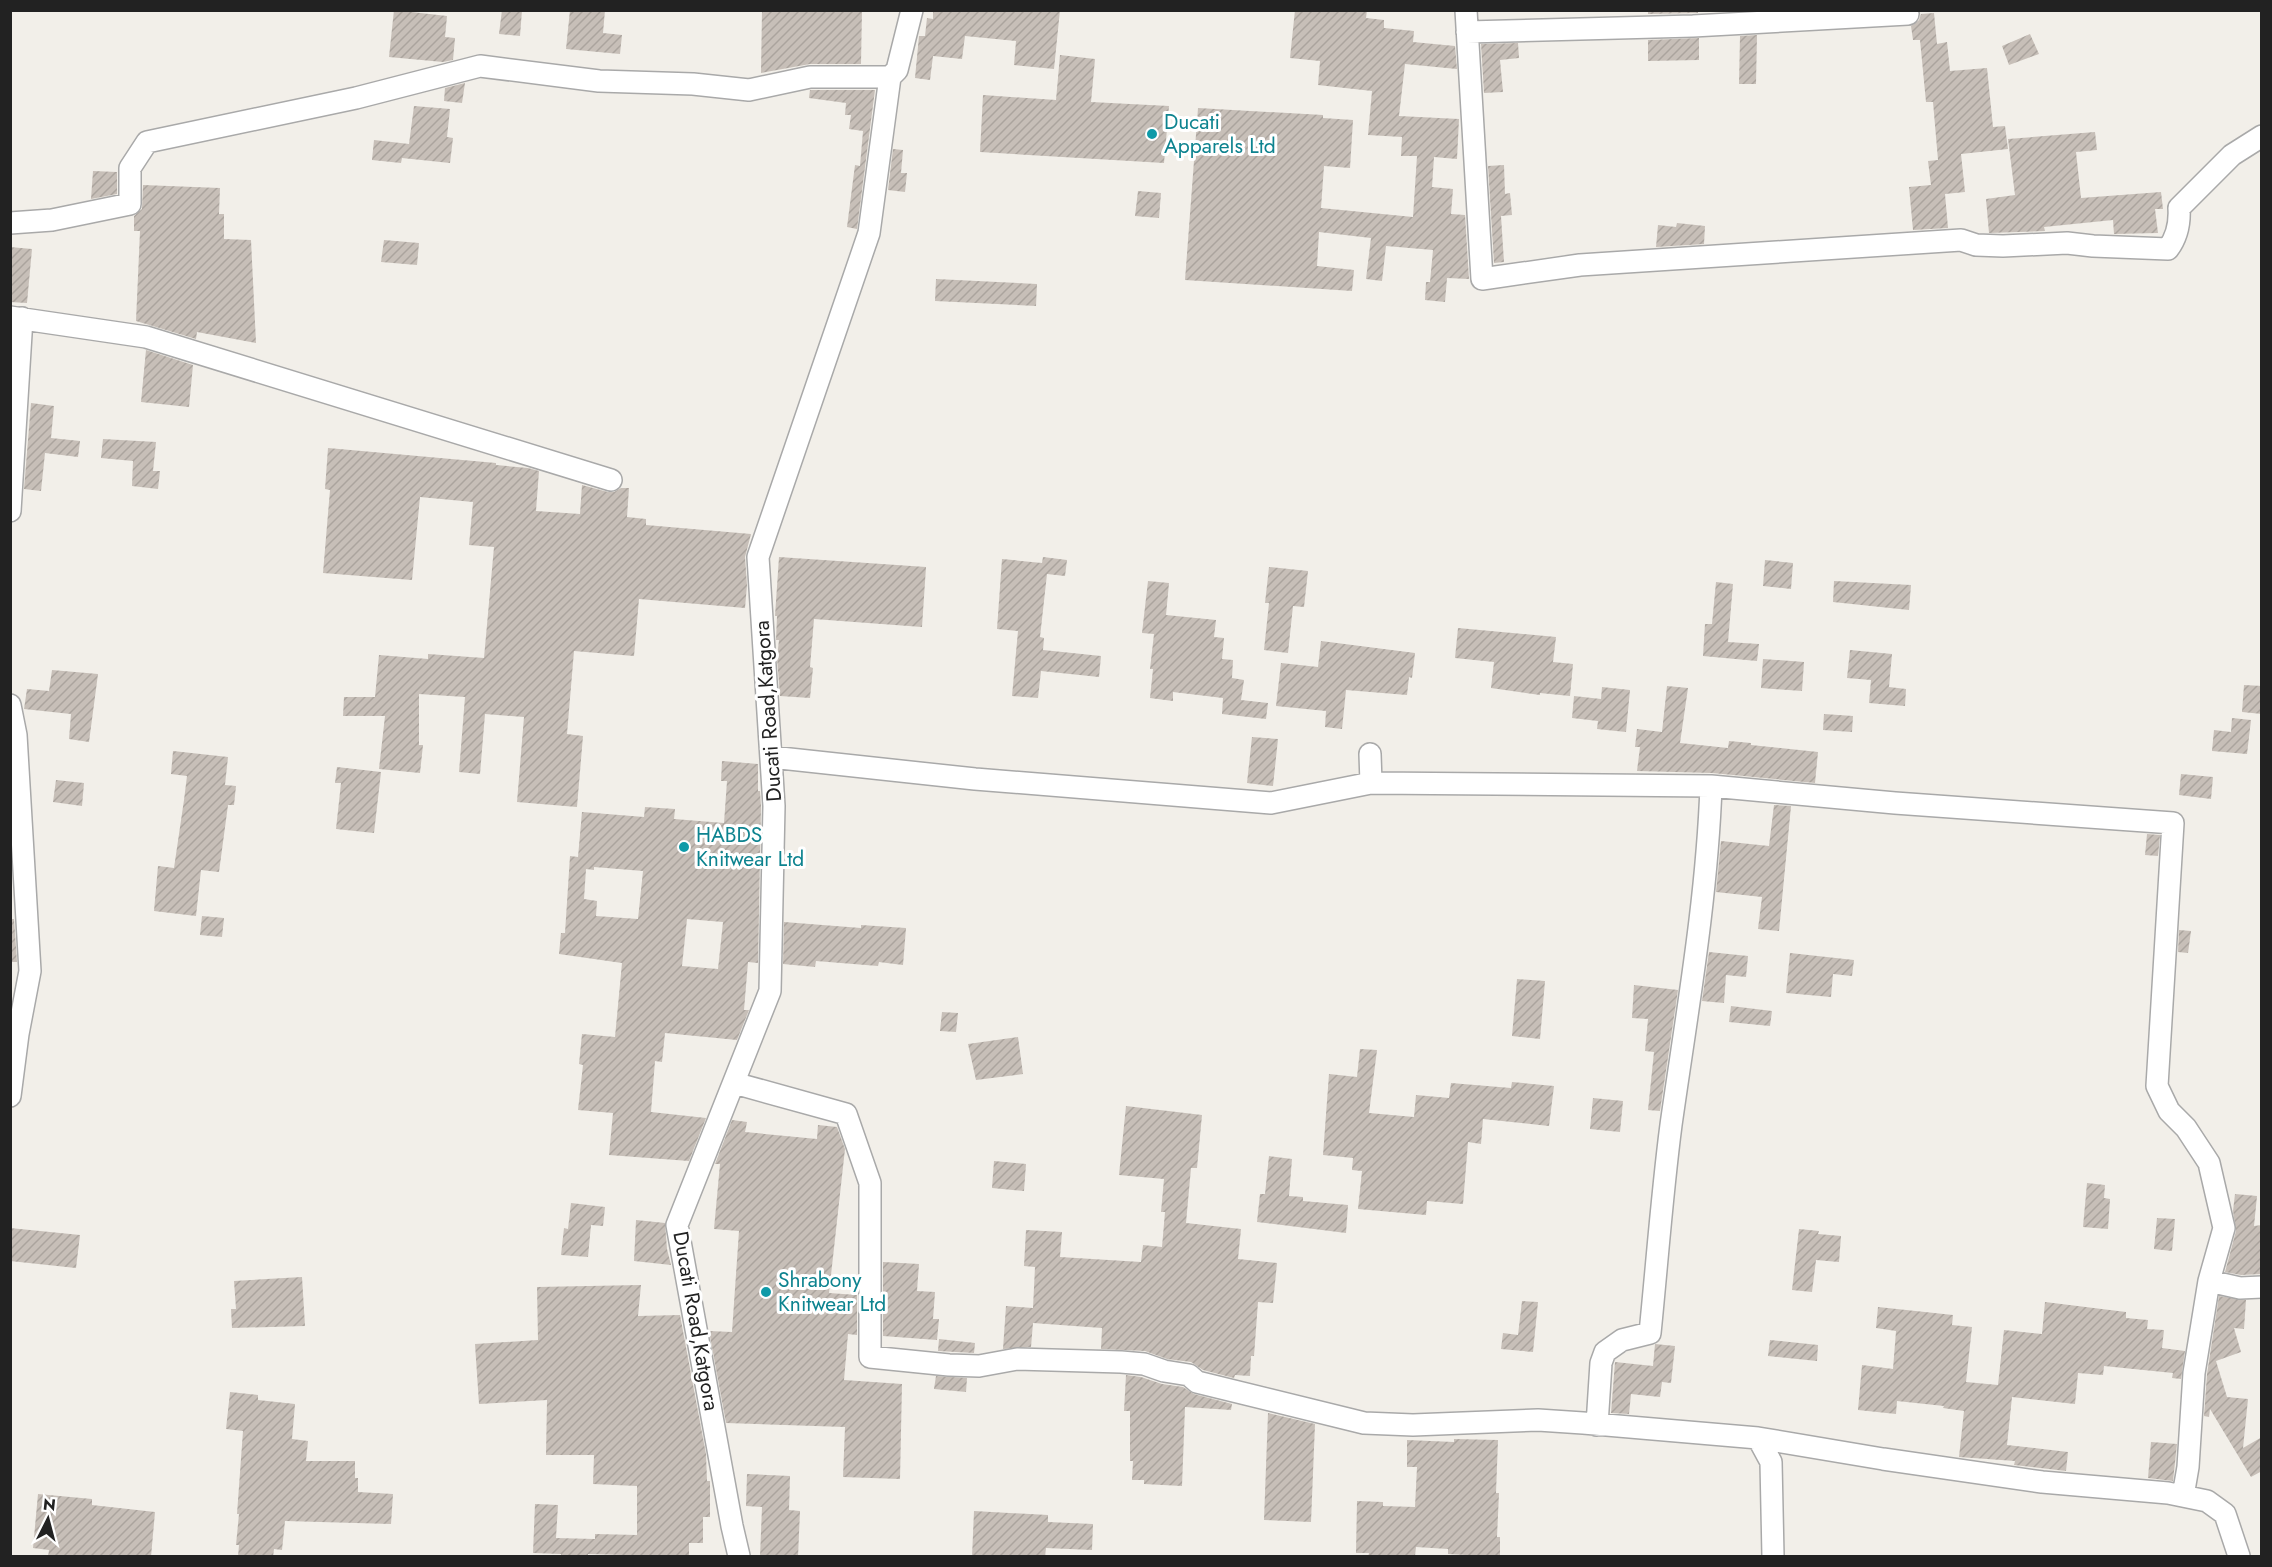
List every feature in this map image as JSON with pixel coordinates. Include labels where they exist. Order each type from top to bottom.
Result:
[{"type":"street","name":"Ducati Road,Katgora","points":[[739,1557],[678,1225],[770,992],[774,806],[758,557],[869,233],[890,76],[897,70],[912,10]]},
{"type":"street","points":[[1466,10],[1482,279],[1580,265],[1961,240],[1976,245],[2067,243],[2168,249],[2174,242],[2180,219],[2179,208],[2232,155],[2262,136]]},
{"type":"street","points":[[1467,32],[1693,26],[1908,14]]},
{"type":"street","points":[[10,223],[52,220],[130,204],[130,168],[147,142],[356,98],[480,66],[599,81],[693,84],[749,90],[810,77],[890,76]]},
{"type":"street","points":[[10,511],[16,317],[146,337],[611,480]]},
{"type":"street","points":[[10,705],[16,735],[30,971],[18,1034],[10,1096]]},
{"type":"street","points":[[1370,754],[1371,783]]},
{"type":"street","points":[[771,757],[975,779],[1271,803],[1371,783],[1711,786],[1895,803],[2174,823],[2157,1086],[2169,1111],[2186,1128],[2209,1163],[2224,1227],[2209,1281],[2194,1373],[2188,1467],[2183,1496]]},
{"type":"street","points":[[1597,1425],[1601,1363],[1605,1352],[1622,1340],[1650,1333],[1671,1128],[1709,836],[1711,786]]},
{"type":"street","points":[[734,1083],[846,1114],[870,1183],[870,1357],[979,1366],[1017,1359],[1144,1364],[1164,1371],[1189,1375],[1197,1382],[1364,1423],[1413,1425],[1538,1420],[1758,1438],[2043,1482],[2145,1490],[2207,1501],[2225,1514],[2239,1557]]},
{"type":"street","points":[[2209,1281],[2240,1287],[2262,1287]]},
{"type":"street","points":[[1758,1438],[1771,1462],[1773,1557]]},
{"type":"building","points":[[394,10],[447,16],[445,37],[455,38],[453,60],[443,62],[389,57]]},
{"type":"building","points":[[502,10],[522,10],[520,36],[499,34]]},
{"type":"building","points":[[570,10],[605,10],[603,33],[622,35],[620,54],[566,49]]},
{"type":"building","points":[[762,10],[862,10],[861,64],[810,64],[761,73]]},
{"type":"building","points":[[933,10],[1060,10],[1054,69],[1014,65],[1016,41],[965,36],[962,59],[933,56],[930,80],[915,78],[919,36],[925,36],[927,18],[933,19]]},
{"type":"building","points":[[1295,10],[1367,10],[1366,18],[1384,20],[1384,28],[1414,31],[1413,42],[1455,46],[1457,69],[1405,64],[1399,116],[1459,119],[1457,159],[1434,157],[1432,187],[1453,189],[1451,214],[1465,215],[1469,279],[1447,278],[1445,302],[1425,300],[1426,282],[1430,282],[1433,250],[1386,246],[1382,281],[1366,279],[1371,238],[1319,232],[1317,266],[1354,270],[1352,291],[1185,280],[1198,108],[1323,115],[1323,118],[1353,120],[1350,168],[1324,166],[1321,208],[1413,217],[1417,156],[1401,156],[1402,137],[1368,135],[1372,91],[1318,85],[1320,61],[1290,58]]},
{"type":"building","points":[[1648,10],[1698,10],[1698,13],[1648,14]]},
{"type":"building","points":[[1934,13],[1937,44],[1947,42],[1950,71],[1987,68],[1993,127],[2005,126],[2008,149],[1961,154],[1965,192],[1945,194],[1948,228],[1913,230],[1909,187],[1931,185],[1928,161],[1938,160],[1933,102],[1926,102],[1920,40],[1913,40],[1911,26],[1919,20],[1921,14]]},
{"type":"building","points":[[2030,34],[2039,54],[2009,65],[2002,46]]},
{"type":"building","points":[[1757,35],[1756,84],[1739,84],[1740,36]]},
{"type":"building","points":[[1699,38],[1699,60],[1648,61],[1648,40]]},
{"type":"building","points":[[1518,43],[1519,58],[1500,60],[1503,92],[1484,93],[1481,44]]},
{"type":"building","points":[[1060,55],[1095,59],[1091,102],[1169,106],[1164,163],[980,152],[983,95],[1056,100]]},
{"type":"building","points":[[465,83],[462,103],[444,101],[445,88]]},
{"type":"building","points":[[810,90],[875,90],[857,229],[847,227],[855,165],[860,166],[863,131],[849,129],[851,115],[845,115],[846,103],[809,98]]},
{"type":"building","points":[[414,106],[450,109],[447,137],[453,138],[450,163],[402,158],[401,163],[372,160],[374,140],[409,144]]},
{"type":"building","points":[[2095,132],[2097,150],[2076,152],[2081,198],[2161,192],[2163,209],[2155,209],[2158,233],[2114,234],[2113,220],[2044,227],[2045,231],[1989,233],[1986,199],[2015,195],[2008,139]]},
{"type":"building","points":[[893,149],[903,150],[901,173],[907,173],[905,192],[888,190]]},
{"type":"building","points":[[1504,165],[1505,194],[1510,193],[1512,215],[1501,216],[1504,262],[1494,263],[1488,166]]},
{"type":"building","points":[[93,171],[117,172],[117,194],[91,199]]},
{"type":"building","points":[[143,185],[220,188],[219,214],[224,214],[224,239],[251,240],[256,343],[197,332],[196,339],[136,321],[140,231],[134,231],[134,216],[142,209]]},
{"type":"building","points":[[1138,191],[1161,193],[1159,218],[1135,216]]},
{"type":"building","points":[[1677,223],[1705,226],[1704,244],[1656,247],[1658,225],[1676,227]]},
{"type":"building","points":[[384,240],[419,243],[417,265],[381,262]]},
{"type":"building","points":[[10,247],[32,249],[27,303],[10,302]]},
{"type":"building","points":[[936,279],[1037,284],[1036,306],[935,301]]},
{"type":"building","points":[[146,350],[193,365],[189,407],[141,402]]},
{"type":"building","points":[[31,403],[54,406],[51,438],[80,441],[78,457],[45,453],[41,491],[24,489]]},
{"type":"building","points":[[103,439],[156,442],[153,471],[160,471],[158,489],[132,486],[133,461],[101,458]]},
{"type":"building","points":[[328,448],[496,463],[496,465],[539,471],[536,511],[580,514],[582,485],[608,492],[629,488],[627,517],[646,519],[646,525],[751,534],[745,557],[747,585],[745,608],[639,599],[634,656],[574,651],[567,734],[583,736],[577,807],[517,802],[524,717],[485,714],[480,774],[459,772],[465,697],[419,694],[419,745],[423,745],[420,773],[379,769],[385,716],[343,716],[344,697],[375,697],[379,655],[428,659],[428,654],[484,658],[494,547],[469,545],[473,502],[420,497],[412,580],[323,573],[330,490],[325,489]]},
{"type":"building","points":[[779,557],[926,567],[922,627],[814,619],[810,698],[780,696],[777,658],[779,640],[776,640],[777,616],[775,616]]},
{"type":"building","points":[[1043,557],[1067,560],[1065,576],[1047,574],[1040,637],[1044,638],[1043,650],[1101,656],[1099,677],[1041,671],[1038,698],[1012,696],[1018,631],[997,629],[1002,559],[1042,563]]},
{"type":"building","points":[[1765,560],[1793,563],[1791,589],[1763,586]]},
{"type":"building","points":[[1269,567],[1308,571],[1304,607],[1293,606],[1288,653],[1264,650],[1269,603],[1265,603]]},
{"type":"building","points":[[1148,581],[1169,583],[1166,615],[1216,620],[1214,637],[1224,638],[1222,659],[1233,660],[1232,678],[1244,680],[1241,700],[1268,703],[1266,719],[1222,714],[1223,698],[1173,692],[1173,701],[1150,698],[1153,669],[1150,669],[1154,634],[1142,633]]},
{"type":"building","points":[[1834,581],[1911,585],[1909,610],[1833,602]]},
{"type":"building","points":[[1716,582],[1733,584],[1728,642],[1759,644],[1757,661],[1703,656],[1705,624],[1712,624]]},
{"type":"building","points":[[1458,628],[1556,637],[1553,662],[1573,664],[1570,696],[1540,693],[1540,695],[1491,688],[1494,662],[1455,658]]},
{"type":"building","points":[[1321,641],[1415,653],[1407,695],[1346,690],[1342,729],[1325,727],[1326,711],[1276,706],[1281,663],[1318,667]]},
{"type":"building","points":[[1850,650],[1892,654],[1889,687],[1906,689],[1905,706],[1869,703],[1871,680],[1847,678]]},
{"type":"building","points":[[1763,659],[1804,662],[1802,691],[1761,688]]},
{"type":"building","points":[[52,670],[98,674],[89,742],[69,739],[71,714],[24,709],[27,689],[49,691]]},
{"type":"building","points":[[2244,685],[2262,686],[2262,714],[2242,712]]},
{"type":"building","points":[[1667,686],[1688,688],[1680,743],[1728,748],[1729,741],[1818,752],[1815,783],[1712,773],[1637,771],[1640,747],[1635,747],[1637,729],[1662,732]]},
{"type":"building","points":[[1602,687],[1630,690],[1626,732],[1597,729],[1598,721],[1572,718],[1574,696],[1601,699]]},
{"type":"building","points":[[1824,714],[1853,716],[1852,732],[1823,730]]},
{"type":"building","points":[[2232,718],[2251,720],[2247,754],[2212,751],[2214,730],[2231,732]]},
{"type":"building","points":[[1252,737],[1278,739],[1273,786],[1247,783]]},
{"type":"building","points":[[173,751],[228,757],[225,785],[236,786],[234,805],[228,805],[219,872],[201,870],[196,916],[154,911],[158,866],[174,868],[187,776],[171,774]]},
{"type":"building","points":[[722,761],[758,764],[758,791],[760,791],[761,806],[758,963],[748,962],[744,1010],[749,1010],[737,1040],[665,1033],[662,1062],[655,1061],[651,1112],[706,1118],[689,1161],[609,1155],[613,1113],[578,1110],[583,1065],[579,1064],[582,1034],[615,1037],[622,963],[559,954],[561,933],[565,933],[570,856],[578,857],[582,812],[644,817],[645,807],[675,809],[674,819],[724,823],[727,781],[721,781]],"holes":[[[594,867],[643,871],[638,919],[596,916],[597,901],[584,899],[586,869],[594,870]],[[687,919],[723,922],[718,969],[682,966]]]},
{"type":"building","points":[[337,767],[381,772],[374,833],[336,829],[341,783],[335,783]]},
{"type":"building","points":[[2181,774],[2213,777],[2211,799],[2179,795]]},
{"type":"building","points":[[56,780],[84,783],[82,806],[53,802]]},
{"type":"building","points":[[1774,805],[1791,806],[1779,931],[1758,929],[1762,897],[1716,892],[1721,841],[1769,846]]},
{"type":"building","points":[[2147,834],[2160,835],[2158,856],[2145,855]]},
{"type":"building","points":[[202,916],[224,918],[222,937],[200,935]]},
{"type":"building","points":[[10,919],[14,919],[17,962],[10,962]]},
{"type":"building","points":[[784,922],[861,928],[861,925],[906,928],[903,965],[879,962],[878,966],[816,961],[815,967],[783,964]]},
{"type":"building","points":[[2179,930],[2191,931],[2188,953],[2178,952]]},
{"type":"building","points":[[1709,952],[1748,956],[1746,977],[1726,975],[1724,1003],[1702,1001]]},
{"type":"building","points":[[1790,953],[1854,960],[1852,976],[1833,974],[1831,997],[1786,993]]},
{"type":"building","points":[[1517,979],[1545,981],[1540,1039],[1512,1036]]},
{"type":"building","points":[[1634,985],[1678,990],[1660,1111],[1648,1110],[1654,1052],[1645,1051],[1648,1019],[1632,1018]]},
{"type":"building","points":[[1731,1006],[1772,1011],[1770,1026],[1729,1022]]},
{"type":"building","points":[[942,1012],[958,1013],[956,1032],[940,1031]]},
{"type":"building","points":[[1018,1037],[1023,1074],[976,1080],[968,1044]]},
{"type":"building","points":[[1360,1049],[1377,1050],[1369,1113],[1414,1117],[1416,1095],[1449,1098],[1451,1083],[1511,1088],[1512,1082],[1554,1086],[1549,1126],[1483,1119],[1481,1144],[1468,1142],[1463,1204],[1427,1201],[1426,1215],[1358,1209],[1362,1171],[1352,1170],[1353,1158],[1323,1155],[1329,1074],[1357,1077]]},
{"type":"building","points":[[1593,1098],[1623,1101],[1620,1132],[1590,1129]]},
{"type":"building","points":[[1126,1106],[1202,1115],[1197,1168],[1191,1168],[1186,1223],[1241,1229],[1238,1259],[1277,1263],[1273,1303],[1258,1302],[1254,1356],[1251,1356],[1250,1376],[1235,1375],[1234,1378],[1203,1370],[1191,1362],[1167,1359],[1145,1351],[1101,1349],[1102,1328],[1033,1323],[1031,1347],[1003,1349],[1006,1306],[1033,1308],[1035,1267],[1024,1266],[1026,1230],[1062,1232],[1060,1257],[1141,1262],[1143,1245],[1162,1247],[1165,1212],[1161,1212],[1164,1179],[1119,1175]]},
{"type":"building","points":[[732,1120],[747,1122],[745,1132],[817,1139],[818,1125],[837,1127],[845,1149],[829,1293],[857,1295],[857,1335],[848,1334],[844,1380],[902,1384],[900,1479],[843,1477],[845,1427],[726,1423],[709,1331],[732,1332],[739,1231],[714,1229],[720,1164],[715,1164]]},
{"type":"building","points":[[1269,1156],[1292,1159],[1289,1196],[1303,1197],[1303,1201],[1348,1205],[1346,1233],[1257,1222],[1260,1194],[1265,1194]]},
{"type":"building","points":[[994,1161],[1026,1164],[1024,1191],[992,1188]]},
{"type":"building","points":[[2087,1183],[2105,1185],[2104,1198],[2110,1199],[2108,1229],[2083,1227]]},
{"type":"building","points":[[2235,1194],[2257,1196],[2254,1226],[2262,1225],[2262,1274],[2241,1275],[2225,1272],[2236,1231],[2233,1211]]},
{"type":"building","points":[[571,1203],[605,1207],[603,1226],[591,1225],[588,1257],[561,1255],[564,1228],[568,1229]]},
{"type":"building","points":[[2157,1218],[2175,1219],[2172,1251],[2154,1249]]},
{"type":"building","points":[[636,1220],[665,1223],[671,1265],[634,1261]]},
{"type":"building","points":[[10,1228],[80,1235],[76,1268],[10,1261]]},
{"type":"building","points":[[1799,1229],[1819,1231],[1818,1234],[1841,1236],[1839,1262],[1816,1260],[1812,1292],[1792,1290]]},
{"type":"building","points":[[883,1262],[919,1264],[917,1291],[935,1292],[933,1319],[939,1319],[937,1340],[883,1336]]},
{"type":"building","points":[[302,1277],[305,1326],[232,1328],[231,1309],[236,1309],[234,1281]]},
{"type":"building","points":[[641,1285],[638,1316],[680,1315],[706,1454],[707,1481],[710,1481],[710,1517],[703,1517],[703,1543],[689,1543],[689,1557],[588,1554],[588,1557],[561,1557],[561,1554],[533,1553],[535,1504],[558,1505],[556,1538],[595,1539],[595,1534],[637,1535],[637,1486],[593,1484],[594,1455],[546,1455],[547,1400],[479,1404],[475,1344],[538,1340],[537,1287]]},
{"type":"building","points":[[2219,1296],[2246,1300],[2244,1329],[2234,1328],[2241,1352],[2216,1361],[2227,1397],[2248,1399],[2243,1448],[2262,1437],[2262,1471],[2251,1477],[2210,1409],[2209,1417],[2204,1416],[2207,1374]]},
{"type":"building","points":[[1522,1301],[1538,1302],[1533,1352],[1501,1349],[1503,1333],[1518,1335]]},
{"type":"building","points":[[2045,1302],[2126,1312],[2126,1318],[2148,1320],[2147,1329],[2164,1330],[2162,1348],[2185,1351],[2181,1379],[2172,1378],[2173,1373],[2104,1366],[2103,1375],[2078,1373],[2075,1404],[2012,1397],[2007,1445],[2068,1452],[2066,1471],[2014,1465],[2015,1461],[1959,1457],[1964,1411],[1943,1408],[1944,1406],[1897,1401],[1896,1414],[1858,1410],[1862,1365],[1893,1369],[1896,1331],[1876,1328],[1878,1307],[1953,1315],[1952,1325],[1972,1327],[1966,1382],[1998,1385],[2004,1330],[2042,1334]]},
{"type":"building","points":[[939,1339],[975,1343],[974,1353],[938,1351]]},
{"type":"building","points":[[1770,1340],[1818,1345],[1817,1361],[1768,1356]]},
{"type":"building","points":[[1655,1344],[1675,1346],[1671,1383],[1662,1382],[1660,1397],[1631,1394],[1629,1414],[1611,1413],[1615,1362],[1653,1366]]},
{"type":"building","points":[[1126,1375],[1183,1387],[1194,1394],[1232,1404],[1231,1410],[1185,1407],[1182,1486],[1144,1484],[1144,1480],[1132,1480],[1130,1411],[1124,1411]]},
{"type":"building","points":[[936,1376],[967,1378],[966,1392],[934,1389]]},
{"type":"building","points":[[230,1392],[258,1395],[258,1400],[295,1404],[292,1439],[308,1441],[306,1461],[355,1461],[358,1492],[393,1494],[391,1524],[285,1521],[282,1550],[274,1549],[273,1557],[238,1557],[239,1545],[236,1545],[239,1514],[237,1514],[243,1431],[226,1429]]},
{"type":"building","points":[[1268,1413],[1315,1424],[1311,1522],[1264,1520]]},
{"type":"building","points":[[1454,1439],[1498,1440],[1496,1493],[1499,1493],[1497,1537],[1500,1537],[1500,1557],[1448,1554],[1448,1549],[1416,1547],[1415,1556],[1368,1557],[1369,1553],[1356,1553],[1357,1501],[1383,1502],[1383,1506],[1415,1507],[1417,1467],[1407,1467],[1407,1440],[1454,1442]]},
{"type":"building","points":[[2151,1442],[2177,1444],[2173,1481],[2148,1478]]},
{"type":"building","points":[[747,1474],[790,1476],[789,1510],[800,1511],[798,1557],[760,1557],[762,1507],[746,1506]]},
{"type":"building","points":[[38,1494],[92,1499],[92,1505],[155,1512],[151,1557],[48,1557],[49,1550],[33,1548]]},
{"type":"building","points":[[974,1511],[1048,1515],[1048,1522],[1093,1524],[1092,1550],[1046,1548],[1045,1557],[972,1557]]},
{"type":"place","name":"Ducati Apparels Ltd","points":[[1152,134]]},
{"type":"place","name":"HABDS Knitwear Ltd","points":[[684,847]]},
{"type":"place","name":"Shrabony Knitwear Ltd","points":[[766,1292]]}]
